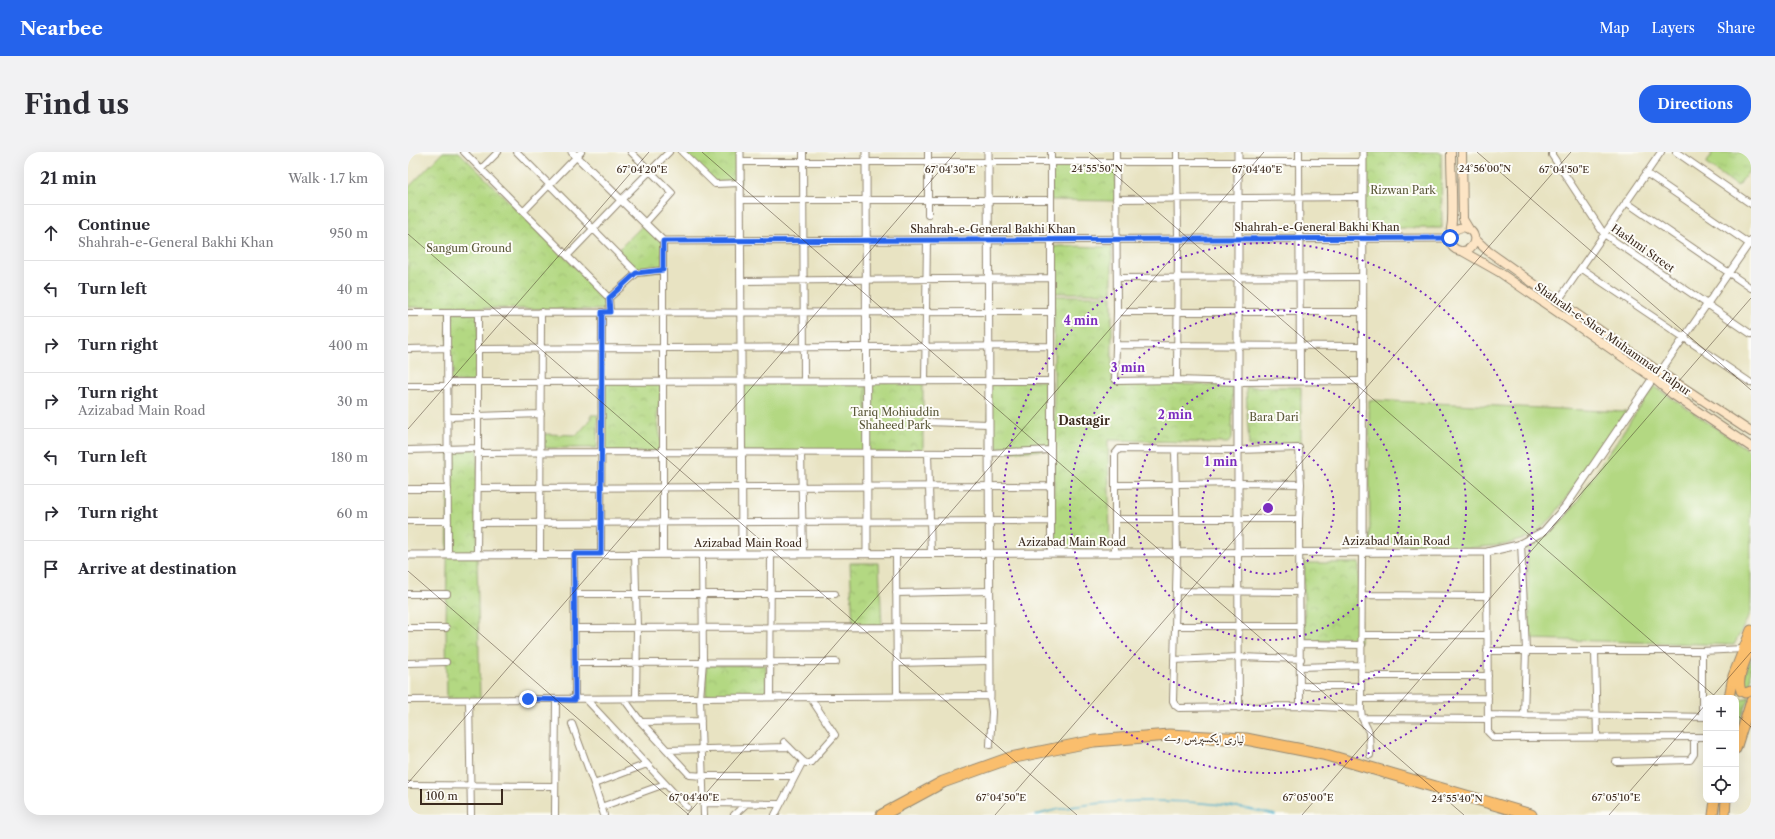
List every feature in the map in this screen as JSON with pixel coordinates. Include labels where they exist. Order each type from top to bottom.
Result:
[{"type":"highway","name":"لیاری ایکسپریس وے","points":[[882,815],[943,782],[1010,758],[1094,741],[1169,735],[1246,739],[1323,754],[1531,815]]},
{"type":"main road","points":[[1451,152],[1452,246],[1462,251],[1472,246],[1474,239],[1463,219],[1462,152]]},
{"type":"main road","points":[[1451,236],[1454,231],[1461,227],[1469,230]]},
{"type":"main road","name":"Shahrah-e-Sher Muhammad Talpur","points":[[1474,239],[1488,251],[1558,301],[1660,372],[1751,432]]},
{"type":"main road","name":"Shahrah-e-Sher Muhammad Talpur","points":[[1462,251],[1499,272],[1653,378],[1672,394],[1751,447]]},
{"type":"main road","points":[[1751,630],[1740,679],[1741,691],[1745,693],[1751,691]]},
{"type":"main road","points":[[1730,695],[1733,676],[1747,648]]},
{"type":"main road","points":[[1739,739],[1751,701]]},
{"type":"main road","points":[[1713,815],[1715,803]]},
{"type":"main road","points":[[1725,815],[1726,803]]},
{"type":"street","points":[[464,152],[568,255],[609,298],[610,312]]},
{"type":"street","points":[[481,169],[498,152]]},
{"type":"street","points":[[517,152],[636,273]]},
{"type":"street","points":[[631,152],[672,193],[645,223]]},
{"type":"street","points":[[568,255],[669,152]]},
{"type":"street","points":[[682,152],[715,184],[741,183]]},
{"type":"street","points":[[740,152],[742,554]]},
{"type":"street","points":[[803,152],[804,381]]},
{"type":"street","points":[[866,152],[867,554]]},
{"type":"street","points":[[928,152],[928,215]]},
{"type":"street","points":[[988,152],[990,696],[992,712],[990,744]]},
{"type":"street","points":[[1051,152],[1051,553]]},
{"type":"street","points":[[1116,152],[1116,380],[1238,382],[1362,381]]},
{"type":"street","points":[[1177,152],[1177,380]]},
{"type":"street","points":[[1238,152],[1239,708]]},
{"type":"street","points":[[1299,152],[1300,381]]},
{"type":"street","points":[[1363,152],[1363,595],[1361,709],[1362,718],[1369,732],[1370,755]]},
{"type":"street","name":"Hashmi Street","points":[[1552,152],[1552,155],[1604,234],[1751,334]]},
{"type":"street","points":[[1558,301],[1661,152]]},
{"type":"street","points":[[1676,152],[1751,204]]},
{"type":"street","points":[[524,211],[550,185],[577,154],[663,241],[663,554]]},
{"type":"street","points":[[740,162],[1363,162]]},
{"type":"street","points":[[1646,173],[1750,243],[1660,372]]},
{"type":"street","points":[[1116,199],[1363,197]]},
{"type":"street","points":[[741,200],[1051,200]]},
{"type":"street","points":[[1626,202],[1751,288]]},
{"type":"street","name":"Shahrah-e-General Bakhi Khan","points":[[663,241],[1300,239],[1451,236]]},
{"type":"street","points":[[925,381],[928,240]]},
{"type":"street","points":[[1581,268],[1751,383]]},
{"type":"street","points":[[609,298],[636,273],[663,270]]},
{"type":"street","points":[[1117,278],[1363,277]]},
{"type":"street","points":[[741,281],[1051,278]]},
{"type":"street","points":[[540,554],[541,312]]},
{"type":"street","points":[[601,554],[602,312]]},
{"type":"street","points":[[408,313],[1051,312]]},
{"type":"street","points":[[1117,312],[1362,312]]},
{"type":"street","points":[[447,313],[448,554]]},
{"type":"street","points":[[477,554],[478,313]]},
{"type":"street","points":[[1116,345],[1362,346]]},
{"type":"street","points":[[478,349],[1051,346]]},
{"type":"street","points":[[408,349],[448,348]]},
{"type":"street","name":"Azizabad Main Road","points":[[408,554],[1487,552],[1521,543],[1544,531],[1565,507],[1653,378]]},
{"type":"street","points":[[408,386],[478,382],[1051,381]]},
{"type":"street","points":[[448,417],[541,414]]},
{"type":"street","points":[[925,422],[989,424]]},
{"type":"street","points":[[408,450],[448,448],[478,451],[540,452],[989,453],[1051,450]]},
{"type":"street","points":[[1115,553],[1115,454],[1119,449],[1238,450],[1299,448],[1301,484],[1299,519],[1301,644],[1300,706]]},
{"type":"street","points":[[1176,450],[1177,553],[1173,701],[1175,705],[1178,708],[1300,706],[1361,709]]},
{"type":"street","points":[[801,452],[803,554]]},
{"type":"street","points":[[928,453],[931,553]]},
{"type":"street","points":[[1116,485],[1238,483],[1301,484]]},
{"type":"street","points":[[478,488],[601,488],[664,486],[1051,486]]},
{"type":"street","points":[[408,489],[448,489]]},
{"type":"street","points":[[1116,519],[1299,519]]},
{"type":"street","points":[[408,521],[448,521]]},
{"type":"street","points":[[478,523],[1051,521]]},
{"type":"street","points":[[1521,543],[1526,650],[1524,716]]},
{"type":"street","points":[[1487,552],[1488,732],[1494,738],[1703,737]]},
{"type":"street","points":[[896,553],[897,697]]},
{"type":"street","points":[[574,554],[575,700]]},
{"type":"street","points":[[635,554],[637,627],[636,698]]},
{"type":"street","points":[[702,554],[703,662],[700,698],[704,776],[704,815]]},
{"type":"street","points":[[770,698],[771,554]]},
{"type":"street","points":[[896,593],[990,591]]},
{"type":"street","points":[[1176,591],[1300,592]]},
{"type":"street","points":[[408,594],[446,594]]},
{"type":"street","points":[[574,594],[835,594]]},
{"type":"street","points":[[1363,595],[1487,596]]},
{"type":"street","points":[[1175,626],[1300,626]]},
{"type":"street","points":[[575,628],[990,627]]},
{"type":"street","points":[[408,628],[446,628]]},
{"type":"street","points":[[1362,635],[1487,635]]},
{"type":"street","points":[[1301,644],[1362,645]]},
{"type":"street","points":[[1487,651],[1702,651],[1747,648]]},
{"type":"street","points":[[1595,651],[1597,738]]},
{"type":"street","points":[[1702,651],[1703,695]]},
{"type":"street","points":[[1174,660],[1240,658],[1301,659]]},
{"type":"street","points":[[897,663],[990,661]]},
{"type":"street","points":[[408,663],[446,662]]},
{"type":"street","points":[[575,663],[836,662]]},
{"type":"street","points":[[1301,667],[1361,665]]},
{"type":"street","points":[[1361,676],[1488,676]]},
{"type":"street","points":[[1301,686],[1361,686]]},
{"type":"street","points":[[408,700],[990,696]]},
{"type":"street","points":[[666,750],[703,750],[787,744],[806,764],[810,763],[835,735],[810,697]]},
{"type":"street","points":[[1361,699],[1488,698]]},
{"type":"street","points":[[555,815],[556,699]]},
{"type":"street","points":[[586,699],[687,807]]},
{"type":"street","points":[[624,699],[641,722],[666,750],[688,773],[692,775],[794,776]]},
{"type":"street","points":[[469,700],[471,815]]},
{"type":"street","points":[[1362,718],[1648,715],[1703,717]]},
{"type":"street","points":[[641,722],[701,721]]},
{"type":"street","points":[[572,724],[604,815]]},
{"type":"street","points":[[1616,762],[1690,760],[1694,754],[1694,737]]},
{"type":"street","points":[[775,815],[779,804],[803,761]]},
{"type":"street","points":[[594,784],[647,764]]},
{"type":"street","points":[[601,807],[665,784]]},
{"type":"street","points":[[408,785],[555,786]]},
{"type":"street","points":[[704,803],[779,804]]},
{"type":"street","points":[[734,815],[746,804]]},
{"type":"green space","name":"Sangum Ground","points":[[443,152],[459,152],[607,299],[607,310],[408,307],[408,188]]},
{"type":"green space","points":[[682,152],[740,152],[741,183],[715,184]]},
{"type":"green space","name":"Rizwan Park","points":[[1363,152],[1441,152],[1442,228],[1363,228]]},
{"type":"green space","points":[[1710,152],[1751,152],[1751,168],[1738,186],[1706,164],[1712,154]]},
{"type":"green space","points":[[1051,162],[1116,162],[1116,201],[1051,200]]},
{"type":"green space","points":[[645,223],[663,241],[663,270],[637,273],[616,252]]},
{"type":"green space","points":[[1053,247],[1112,247],[1112,293],[1054,293]]},
{"type":"green space","points":[[1054,296],[1112,296],[1112,379],[1114,384],[1229,385],[1233,388],[1232,438],[1228,443],[1108,440],[1110,548],[1054,549]]},
{"type":"green space","points":[[447,313],[478,313],[478,382],[448,382]]},
{"type":"green space","name":"Tariq Mohiuddin Shaheed Park","points":[[866,381],[923,382],[923,453],[867,452]]},
{"type":"green space","points":[[866,381],[867,452],[742,452],[741,382]]},
{"type":"green space","points":[[989,381],[1051,381],[1051,450],[989,453]]},
{"type":"green space","points":[[601,382],[663,382],[657,417],[663,452],[601,452]]},
{"type":"green space","points":[[1654,386],[1751,452],[1751,612],[1734,645],[1530,639],[1527,547],[1553,529],[1572,508]]},
{"type":"green space","name":"Bara Dari","points":[[1246,387],[1301,387],[1301,447],[1249,447]]},
{"type":"green space","points":[[1369,400],[1626,412],[1552,518],[1529,538],[1504,545],[1470,548],[1370,543]]},
{"type":"green space","points":[[591,415],[598,415],[597,448],[544,448],[544,434],[577,435],[591,419]]},
{"type":"green space","points":[[449,448],[478,448],[477,554],[480,700],[447,700],[446,628]]},
{"type":"green space","points":[[850,563],[879,563],[882,627],[853,627]]},
{"type":"green space","points":[[1303,563],[1359,563],[1360,642],[1305,640]]},
{"type":"green space","points":[[1751,657],[1751,681],[1749,686],[1744,688],[1742,683]]},
{"type":"green space","points":[[706,665],[766,665],[766,694],[706,695]]},
{"type":"green space","points":[[1735,687],[1738,695],[1734,695]]},
{"type":"green space","points":[[1750,697],[1739,722],[1739,698],[1742,699]]},
{"type":"waterway","points":[[1036,815],[1064,808],[1093,804],[1151,801],[1213,804],[1244,808],[1275,815]]},
{"type":"district","name":"Dastagir","points":[[1084,420]]},
{"type":"route","points":[[528,699],[575,700],[574,554],[601,554],[602,312],[610,312],[609,298],[636,273],[663,270],[663,241],[1450,238]]}]
